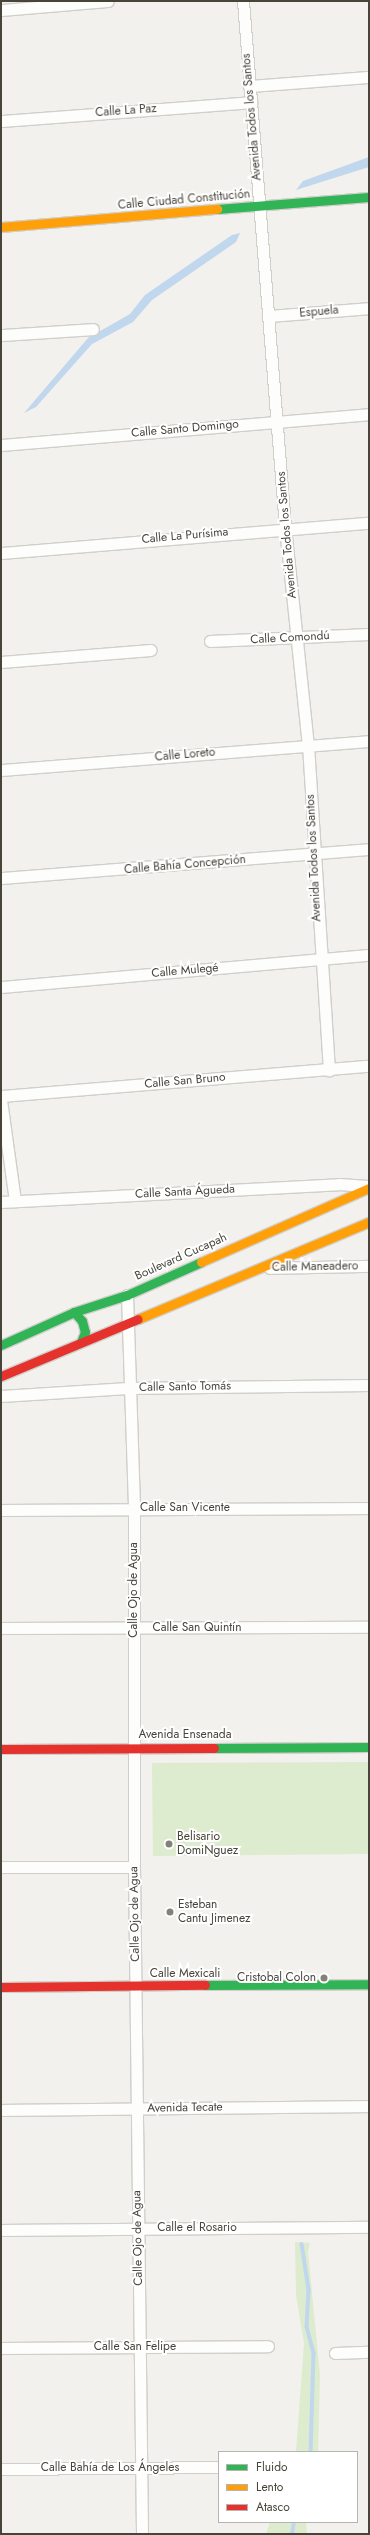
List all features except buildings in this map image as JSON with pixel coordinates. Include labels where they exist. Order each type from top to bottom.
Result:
[{"type":"street","points":[[1,10],[108,1]]},
{"type":"street","name":"Avenida Todos los Santos","points":[[242,1],[285,527],[308,745],[313,854],[329,1070]]},
{"type":"street","points":[[249,86],[369,77]]},
{"type":"street","name":"Calle La Paz","points":[[1,121],[251,102]]},
{"type":"street","name":"Calle Ciudad Constitución","points":[[1,227],[369,197]]},
{"type":"street","name":"Espuela","points":[[268,316],[369,308]]},
{"type":"street","points":[[1,335],[93,329]]},
{"type":"street","name":"Calle Santo Domingo","points":[[1,445],[277,420],[369,414]]},
{"type":"street","name":"Calle La Purísima","points":[[1,553],[285,527],[369,523]]},
{"type":"street","name":"Calle Comondú","points":[[210,641],[369,634]]},
{"type":"street","points":[[1,662],[151,650]]},
{"type":"street","name":"Calle Loreto","points":[[1,770],[369,741]]},
{"type":"street","name":"Calle Bahía Concepción","points":[[1,878],[369,849]]},
{"type":"street","name":"Calle Mulegé","points":[[1,987],[369,955]]},
{"type":"street","name":"Calle San Bruno","points":[[1,1096],[369,1066]]},
{"type":"street","points":[[1,1100],[15,1201]]},
{"type":"street","name":"Calle Santa Águeda","points":[[1,1202],[339,1184],[369,1187]]},
{"type":"street","name":"Boulevard Cucapah","points":[[1,1345],[74,1312],[127,1295],[369,1187]]},
{"type":"street","points":[[1,1376],[81,1342],[127,1325],[369,1222]]},
{"type":"street","name":"Calle Maneadero","points":[[261,1268],[369,1266]]},
{"type":"street","name":"Calle Ojo de Agua","points":[[127,1295],[128,1388],[134,1508],[134,1867],[142,2534]]},
{"type":"street","points":[[74,1312],[82,1321],[85,1332],[81,1342]]},
{"type":"street","name":"Calle Santo Tomás","points":[[1,1396],[128,1388],[369,1385]]},
{"type":"street","name":"Calle San Vicente","points":[[1,1510],[134,1508],[369,1508]]},
{"type":"street","name":"Calle San Quintín","points":[[1,1628],[369,1627]]},
{"type":"street","name":"Avenida Ensenada","points":[[1,1749],[135,1747],[369,1747]]},
{"type":"street","points":[[1,1867],[134,1867]]},
{"type":"street","name":"Calle Mexicali","points":[[1,1988],[369,1984]]},
{"type":"street","name":"Avenida Tecate","points":[[1,2110],[369,2106]]},
{"type":"street","name":"Calle el Rosario","points":[[1,2230],[369,2227]]},
{"type":"street","name":"Calle San Felipe","points":[[1,2348],[268,2346]]},
{"type":"street","points":[[335,2353],[369,2352]]},
{"type":"street","name":"Calle Bahía de Los Ángeles","points":[[1,2469],[218,2467]]},
{"type":"green space","points":[[369,1762],[369,1854],[153,1856],[152,1763]]},
{"type":"green space","points":[[295,2242],[310,2243],[308,2252],[320,2375],[318,2451],[296,2451],[304,2343],[296,2295]]},
{"type":"green space","points":[[270,2523],[306,2523],[307,2534],[266,2534]]},
{"type":"water","points":[[369,157],[369,167],[296,190],[303,181]]},
{"type":"water","points":[[240,233],[236,242],[152,300],[133,322],[92,344],[36,407],[24,413],[88,338],[130,314],[145,295],[232,235]]},
{"type":"waterway","points":[[302,2244],[309,2290],[307,2327],[314,2353],[311,2451]]},
{"type":"waterway","points":[[292,2534],[294,2523]]},
{"type":"traffic: fast","points":[[217,209],[369,197]]},
{"type":"traffic: fast","points":[[1,1345],[74,1312],[127,1295],[201,1262]]},
{"type":"traffic: fast","points":[[74,1312],[82,1321],[85,1332],[81,1342]]},
{"type":"traffic: fast","points":[[214,1748],[369,1747]]},
{"type":"traffic: fast","points":[[205,1985],[369,1984]]},
{"type":"traffic: slow","points":[[1,227],[217,209]]},
{"type":"traffic: slow","points":[[201,1262],[369,1188]]},
{"type":"traffic: slow","points":[[138,1319],[369,1222]]},
{"type":"traffic: jam","points":[[1,1376],[138,1319]]},
{"type":"traffic: jam","points":[[1,1749],[214,1748]]},
{"type":"traffic: jam","points":[[1,1987],[205,1985]]},
{"type":"place","name":"Belisario DomiNguez","points":[[169,1844]]},
{"type":"place","name":"Esteban Cantu Jimenez","points":[[170,1912]]},
{"type":"place","name":"Cristobal Colon","points":[[324,1978]]}]
